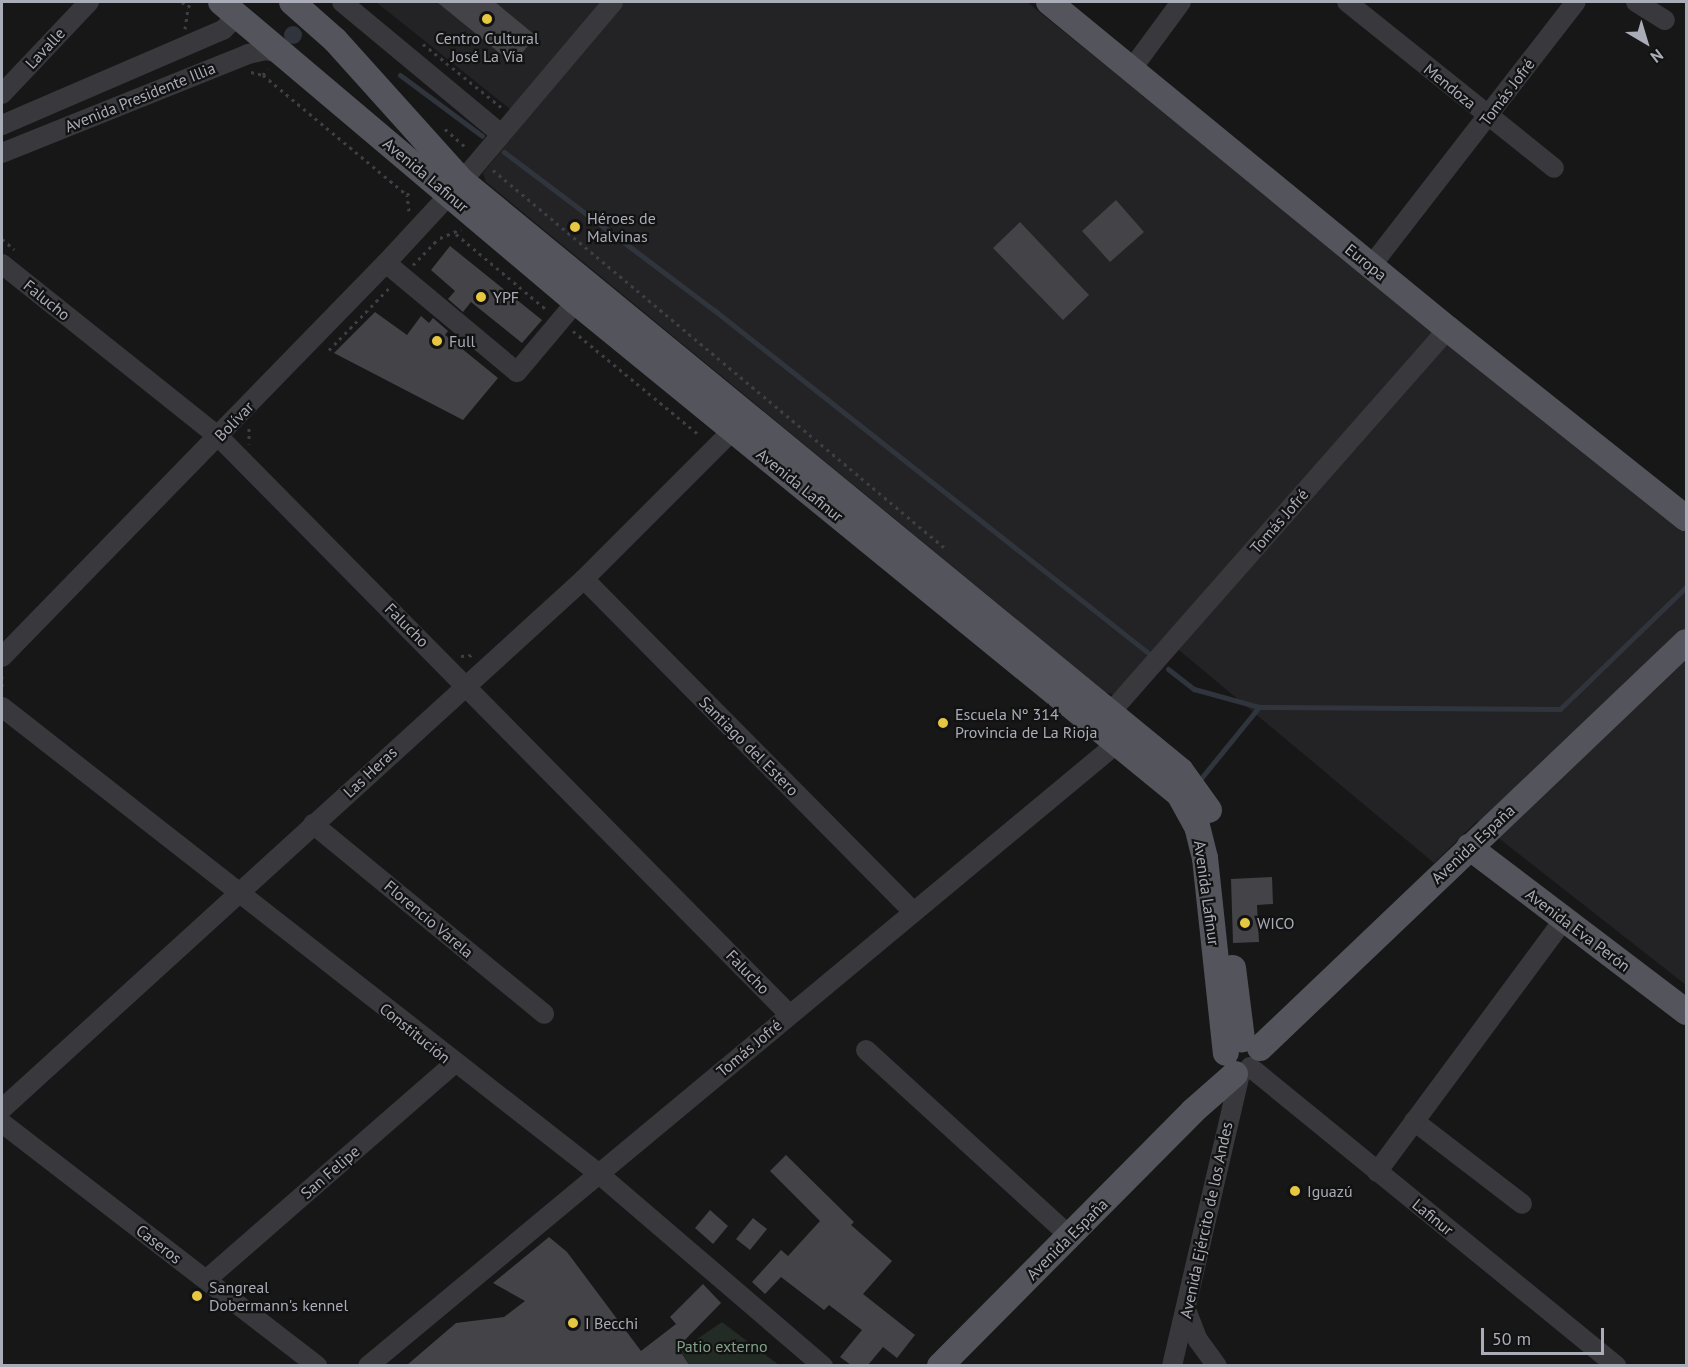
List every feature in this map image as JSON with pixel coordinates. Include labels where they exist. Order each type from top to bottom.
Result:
[{"type":"main road","name":"Avenida Lafinur","points":[[292,2],[334,40],[455,188],[568,311],[733,430],[1125,737],[1179,794],[1197,826],[1205,858],[1240,1060]]},
{"type":"main road","name":"Europa","points":[[1049,2],[1448,329],[1686,518]]},
{"type":"main road","name":"Avenida Lafinur","points":[[235,6],[280,53],[315,82],[455,188],[1110,713],[1125,737]]},
{"type":"main road","points":[[315,82],[330,80],[340,69],[341,51],[334,40]]},
{"type":"main road","name":"Avenida España","points":[[940,1365],[1193,1111],[1240,1060],[1469,848],[1686,642]]},
{"type":"main road","name":"Avenida Eva Perón","points":[[1469,848],[1686,1012]]},
{"type":"street","name":"Lavalle","points":[[2,94],[89,2]]},
{"type":"street","points":[[342,2],[501,134]]},
{"type":"street","name":"Bolívar","points":[[2,657],[219,437],[386,263],[455,188],[613,2]]},
{"type":"street","points":[[1131,70],[1181,2]]},
{"type":"street","name":"Mendoza","points":[[1347,2],[1554,168]]},
{"type":"street","name":"Tomás Jofré","points":[[1371,266],[1576,2]]},
{"type":"street","points":[[1636,2],[1665,20]]},
{"type":"street","name":"Avenida Presidente Illia","points":[[2,125],[228,28],[235,6]]},
{"type":"street","name":"Avenida Presidente Illia","points":[[2,153],[242,56],[265,50],[280,53]]},
{"type":"street","points":[[386,263],[517,372],[568,311]]},
{"type":"street","name":"Falucho","points":[[2,264],[219,437],[466,684],[789,1014]]},
{"type":"street","name":"Tomás Jofré","points":[[1110,713],[1448,329]]},
{"type":"street","name":"Las Heras","points":[[2,1109],[466,684],[584,579],[733,430]]},
{"type":"street","name":"Santiago del Estero","points":[[584,579],[913,912]]},
{"type":"street","name":"Constitución","points":[[2,707],[454,1064],[599,1174],[823,1365]]},
{"type":"street","name":"Tomás Jofré","points":[[368,1365],[1125,737]]},
{"type":"street","name":"Florencio Varela","points":[[313,824],[544,1014]]},
{"type":"street","points":[[1377,1173],[1564,919]]},
{"type":"street","points":[[866,1050],[1070,1236]]},
{"type":"street","name":"Lafinur","points":[[1240,1060],[1617,1365]]},
{"type":"street","name":"Avenida Ejército de los Andes","points":[[1172,1365],[1187,1312],[1240,1060]]},
{"type":"street","name":"San Felipe","points":[[206,1280],[454,1064]]},
{"type":"street","points":[[1414,1121],[1522,1204]]},
{"type":"street","name":"Caseros","points":[[2,1123],[317,1365]]},
{"type":"street","points":[[1187,1312],[1198,1340],[1217,1365]]},
{"type":"path","points":[[182,2],[188,7]]},
{"type":"path","points":[[189,45],[184,33],[188,7],[193,2]]},
{"type":"path","points":[[416,38],[506,111]]},
{"type":"path","points":[[263,75],[408,195]]},
{"type":"path","points":[[442,126],[951,553]]},
{"type":"path","points":[[456,234],[568,311],[699,435]]},
{"type":"path","points":[[326,353],[439,238]]},
{"type":"path","points":[[250,429],[259,421]]},
{"type":"path","points":[[2,676],[2,692]]},
{"type":"shaded area","points":[[376,2],[1027,2],[1686,533],[1686,985],[1477,821],[1434,863],[1167,640],[1115,695],[1105,692],[486,182],[483,173],[525,121]]},
{"type":"shaded area","points":[[293,26],[299,29],[302,35],[299,41],[293,44],[287,41],[284,35],[287,29]]},
{"type":"green space","name":"Patio externo","points":[[722,1322],[779,1365],[689,1365],[681,1350]]},
{"type":"building","name":"Centro Cultural José La Vía","points":[[437,2],[495,2],[536,36],[513,64]]},
{"type":"building","points":[[1116,200],[1144,232],[1110,262],[1082,231]]},
{"type":"building","points":[[1020,222],[1089,295],[1063,320],[993,248]]},
{"type":"building","name":"YPF","points":[[450,246],[542,320],[522,343],[471,302],[463,312],[448,299],[455,291],[431,270]]},
{"type":"building","points":[[375,312],[407,335],[421,316],[429,323],[433,318],[448,331],[445,335],[498,378],[463,420],[334,353]]},
{"type":"building","name":"WICO","points":[[1272,877],[1273,904],[1257,905],[1259,942],[1233,943],[1231,879]]},
{"type":"building","points":[[786,1155],[854,1222],[851,1225],[892,1261],[863,1294],[915,1335],[897,1358],[883,1347],[868,1365],[851,1365],[840,1357],[862,1330],[829,1305],[824,1310],[781,1277],[765,1294],[752,1282],[781,1250],[788,1256],[820,1221],[770,1171]]},
{"type":"building","points":[[710,1210],[728,1226],[713,1244],[695,1228]]},
{"type":"building","points":[[753,1218],[767,1229],[750,1250],[736,1239]]},
{"type":"building","points":[[549,1237],[567,1252],[641,1351],[676,1324],[670,1317],[703,1284],[721,1303],[678,1347],[689,1365],[407,1365],[456,1323],[504,1317],[525,1301],[493,1283]]},
{"type":"waterway","points":[[400,75],[482,136]]},
{"type":"waterway","points":[[504,152],[714,310],[1147,652]]},
{"type":"waterway","points":[[1168,669],[1194,689],[1259,707],[1560,709],[1686,587]]},
{"type":"waterway","points":[[1198,782],[1259,707]]},
{"type":"place","name":"Centro Cultural José La Vía","points":[[487,19]]},
{"type":"place","name":"Héroes de Malvinas","points":[[575,227]]},
{"type":"place","name":"YPF","points":[[481,297]]},
{"type":"place","name":"Full","points":[[437,341]]},
{"type":"place","name":"Escuela Nº 314 Provincia de La Rioja","points":[[943,723]]},
{"type":"place","name":"WICO","points":[[1245,923]]},
{"type":"place","name":"Iguazú","points":[[1295,1191]]},
{"type":"place","name":"Sangreal Dobermann's kennel","points":[[197,1296]]},
{"type":"place","name":"I Becchi","points":[[573,1323]]}]
